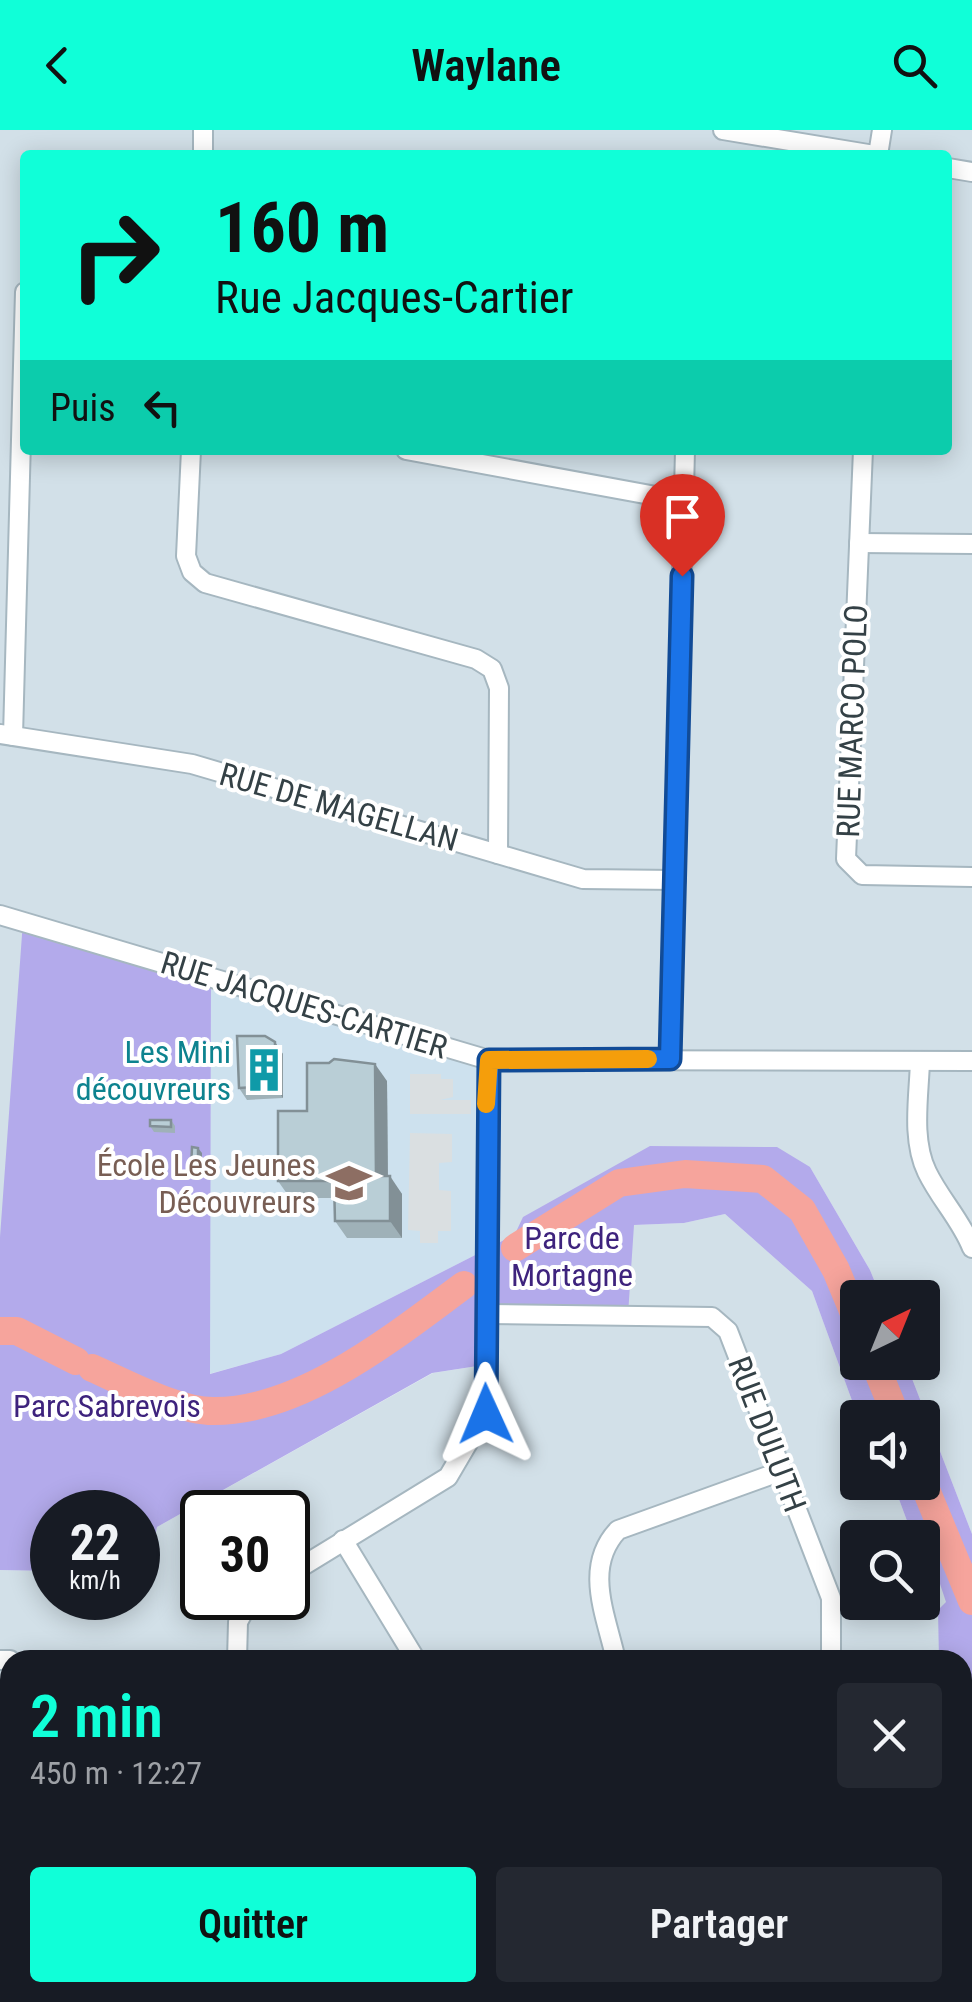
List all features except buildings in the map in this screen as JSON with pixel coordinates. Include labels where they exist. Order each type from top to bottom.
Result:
[{"type":"street","points":[[723,130],[845,150]]},
{"type":"street","points":[[7,735],[20,415]]},
{"type":"street","points":[[191,455],[186,556],[192,572],[205,583],[476,658],[492,669],[499,688],[498,854]]},
{"type":"street","points":[[434,455],[683,500]]},
{"type":"street","points":[[670,1059],[686,455]]},
{"type":"street","name":"RUE MARCO POLO","points":[[863,455],[846,860],[862,875],[972,877]]},
{"type":"street","points":[[859,544],[972,544]]},
{"type":"street","name":"RUE DE MAGELLAN","points":[[7,735],[192,764],[583,879],[676,880]]},
{"type":"street","name":"RUE JACQUES-CARTIER","points":[[0,915],[489,1060],[972,1061]]},
{"type":"street","points":[[310,1561],[448,1477],[486,1414],[489,1060]]},
{"type":"street","points":[[920,1061],[918,1144],[927,1172],[963,1225],[972,1248]]},
{"type":"street","name":"RUE DULUTH","points":[[486,1314],[712,1317],[728,1331],[779,1472],[831,1598],[831,1650]]},
{"type":"street","points":[[614,1650],[596,1571],[603,1546],[618,1530],[779,1472]]},
{"type":"street","points":[[342,1540],[410,1650]]},
{"type":"street","points":[[237,1650],[239,1620]]},
{"type":"shaded area","points":[[0,130],[972,130],[972,1534],[940,1451],[940,1400],[920,1400],[913,1380],[940,1380],[940,1280],[874,1280],[810,1167],[515,1234],[487,1249],[211,976],[0,1237]]},
{"type":"shaded area","name":"École Les Jeunes Découvreurs","points":[[211,976],[489,1060],[487,1249],[281,1354],[209,1374]]},
{"type":"shaded area","points":[[410,1074],[441,1074],[441,1079],[453,1079],[453,1097],[440,1100],[471,1100],[471,1114],[410,1114]]},
{"type":"shaded area","points":[[410,1133],[452,1134],[452,1162],[439,1163],[439,1190],[451,1191],[451,1231],[438,1231],[438,1243],[420,1243],[420,1231],[408,1230]]},
{"type":"shaded area","points":[[725,1214],[812,1291],[840,1368],[840,1380],[844,1380],[852,1400],[840,1400],[840,1500],[899,1500],[907,1520],[840,1520],[840,1620],[940,1620],[940,1583],[947,1603],[940,1650],[0,1650],[0,1570],[30,1571],[30,1620],[160,1620],[160,1525],[180,1514],[180,1620],[310,1620],[310,1490],[223,1490],[433,1373],[484,1365],[486,1314],[634,1225],[684,1223]]},
{"type":"green space","name":"Parc Sabrevois","points":[[23,921],[211,976],[210,1374],[281,1354],[487,1249],[515,1234],[523,1217],[650,1146],[777,1147],[810,1167],[874,1280],[840,1280],[840,1368],[812,1291],[725,1214],[684,1223],[634,1225],[628,1315],[486,1315],[484,1365],[432,1373],[223,1490],[180,1490],[180,1514],[160,1525],[160,1490],[30,1490],[30,1571],[0,1570],[0,1237]]},
{"type":"green space","name":"Parc Sabrevois","points":[[844,1380],[913,1380],[920,1400],[852,1400]]},
{"type":"green space","name":"Parc Sabrevois","points":[[940,1451],[972,1534],[972,1650],[939,1650],[940,1608],[946,1602],[940,1584],[940,1520],[907,1520],[899,1500],[940,1500]]},
{"type":"waterway","points":[[515,1248],[619,1183],[685,1174],[763,1179],[802,1210],[840,1280]]},
{"type":"waterway","points":[[92,1368],[185,1407],[215,1411],[248,1408],[315,1384],[347,1367],[464,1285]]},
{"type":"waterway","points":[[0,1331],[17,1331],[76,1361]]},
{"type":"waterway","points":[[881,1380],[890,1400]]},
{"type":"waterway","points":[[930,1500],[972,1601]]},
{"type":"slow traffic","points":[[486,1104],[489,1060],[648,1059]]},
{"type":"place","name":"Les Mini découvreurs","points":[[264,1070]]},
{"type":"place","name":"École Les Jeunes Découvreurs","points":[[349,1183]]},
{"type":"route","points":[[486,1414],[489,1060],[670,1059],[682,576]]},
{"type":"park label","name":"Parc de Mortagne","points":[[572,1256]]}]
